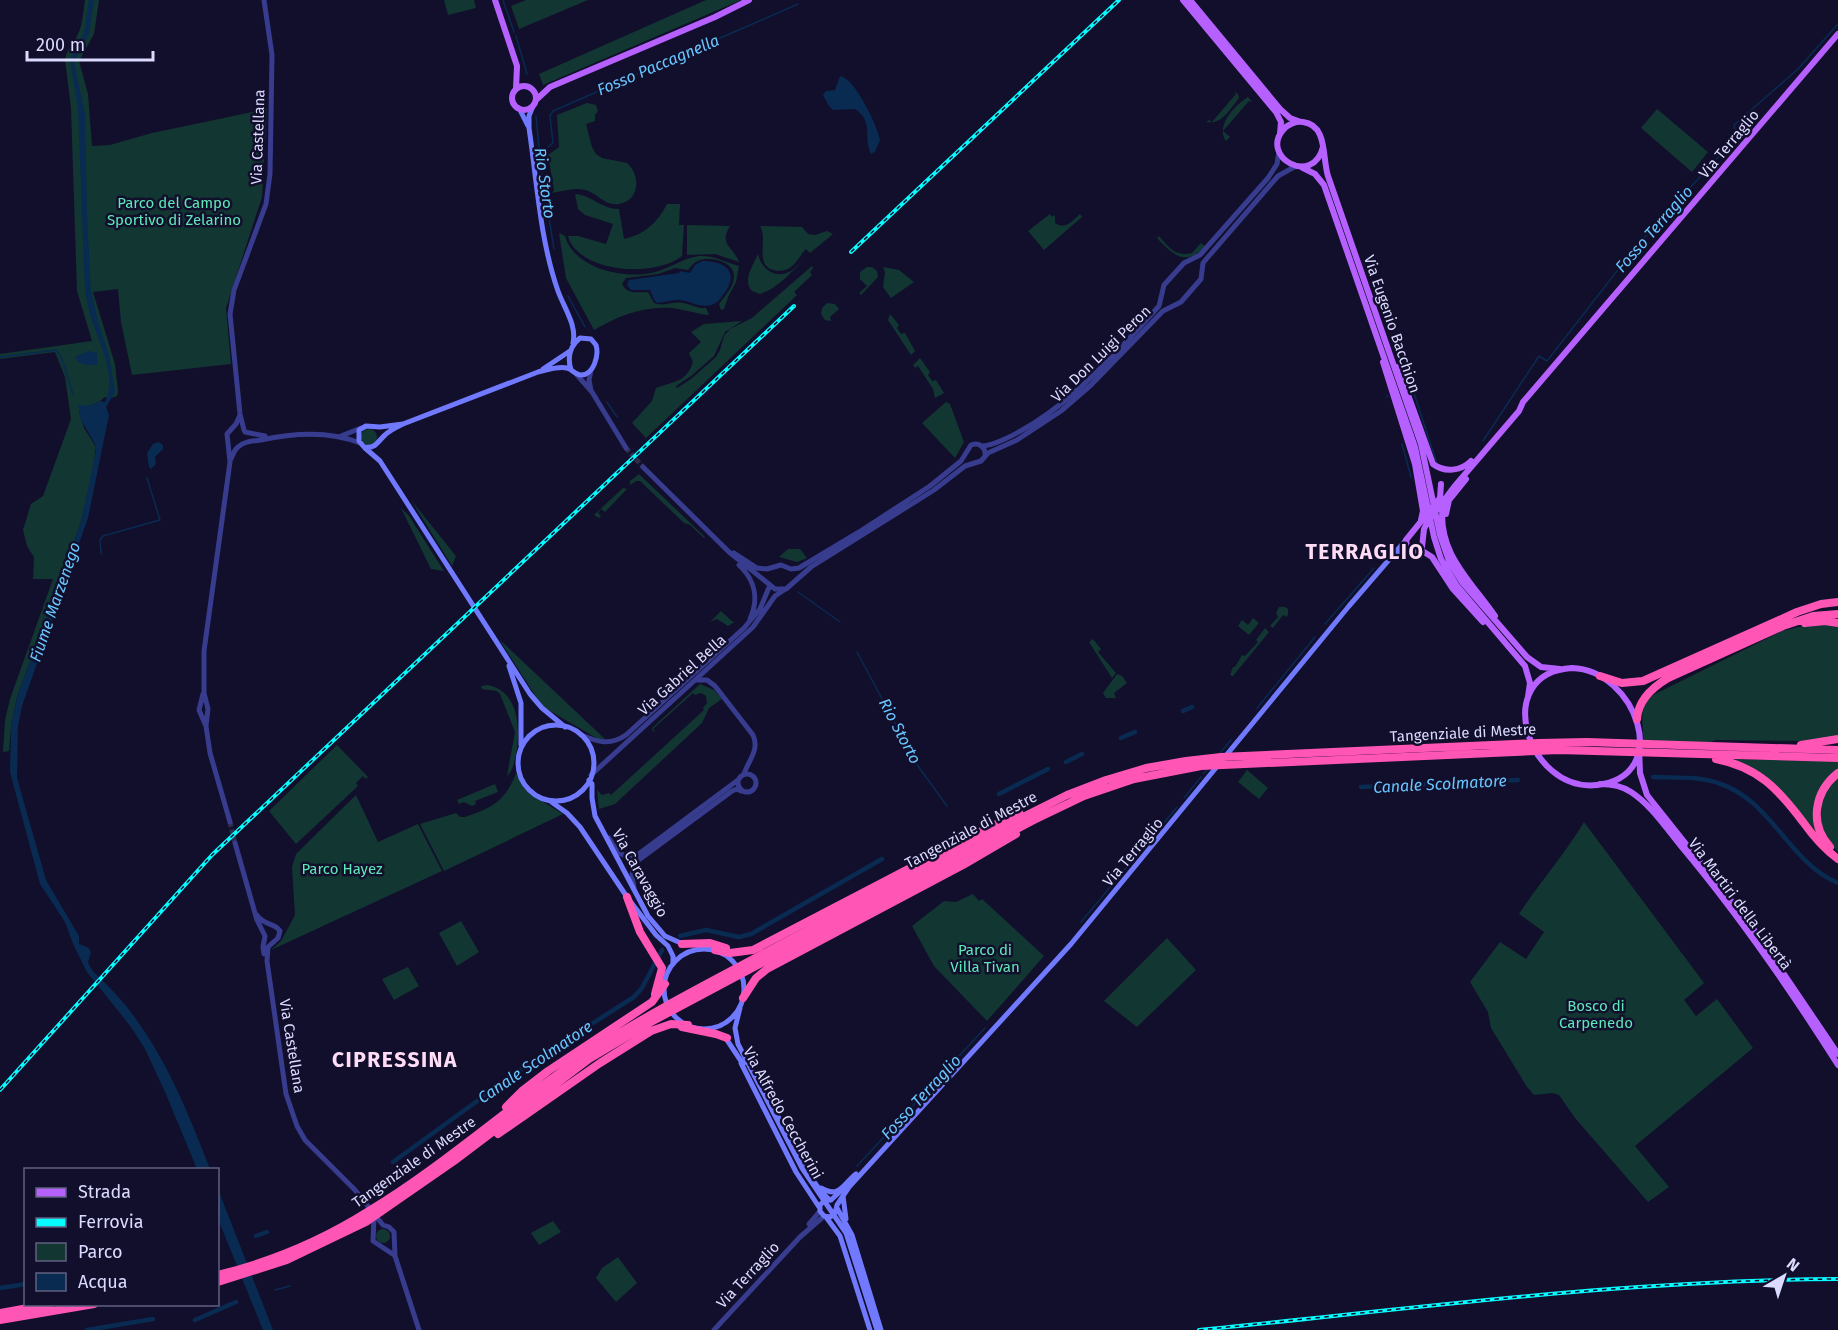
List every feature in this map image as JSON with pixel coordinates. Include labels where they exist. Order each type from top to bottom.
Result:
[{"type":"highway","points":[[1600,676],[1622,683],[1643,681],[1809,607],[1838,602]]},
{"type":"highway","points":[[1764,627],[1806,614],[1838,610]]},
{"type":"highway","points":[[1637,719],[1642,700],[1662,681],[1774,629],[1809,617],[1838,614]]},
{"type":"highway","points":[[1774,629],[1813,622],[1838,623]]},
{"type":"highway","points":[[1732,748],[1750,745],[1808,745],[1838,739]]},
{"type":"highway","name":"Tangenziale di Mestre","points":[[219,1282],[301,1251],[397,1197],[589,1059],[649,1019],[987,840],[1098,787],[1146,768],[1186,764],[1221,757],[1558,743],[1645,748],[1838,750]]},
{"type":"highway","name":"Tangenziale di Mestre","points":[[1645,748],[1688,753],[1838,758]]},
{"type":"highway","points":[[1688,753],[1732,762],[1761,777],[1781,794],[1815,838],[1838,859]]},
{"type":"highway","points":[[1838,773],[1823,788],[1816,816],[1826,843],[1838,854]]},
{"type":"highway","points":[[715,950],[739,952],[753,950],[956,856],[1075,787],[1098,787]]},
{"type":"highway","points":[[743,998],[756,978],[767,969],[956,856]]},
{"type":"highway","points":[[627,897],[640,932],[659,964],[661,972],[657,991],[648,1005]]},
{"type":"highway","points":[[682,944],[710,943],[739,952]]},
{"type":"highway","points":[[413,1186],[418,1173],[489,1120],[535,1081],[592,1040],[648,1005],[656,998],[665,984]]},
{"type":"highway","points":[[413,1186],[442,1173],[600,1063],[659,1028],[671,1024],[688,1025]]},
{"type":"highway","points":[[659,1028],[680,1027],[727,1038]]},
{"type":"highway","name":"Tangenziale di Mestre","points":[[219,1275],[232,1275]]},
{"type":"highway","points":[[0,1313],[44,1306]]},
{"type":"highway","points":[[0,1320],[88,1306]]},
{"type":"main road","points":[[495,0],[518,71],[535,93],[535,103],[529,116],[529,128],[536,185],[549,258],[558,292],[572,324],[574,337],[569,359],[574,372]]},
{"type":"main road","points":[[516,89],[522,86],[550,87],[715,17],[749,0]]},
{"type":"main road","points":[[1183,0],[1280,109],[1299,122]]},
{"type":"main road","points":[[1190,0],[1196,12],[1277,114],[1281,122],[1278,142],[1279,151],[1285,161],[1298,166],[1308,165],[1315,161],[1323,147],[1321,136],[1315,127],[1306,122],[1287,126],[1280,134]]},
{"type":"main road","name":"Via Terraglio","points":[[1423,539],[1441,495],[1440,479],[1449,470],[1466,466],[1520,406],[1838,34]]},
{"type":"main road","points":[[518,71],[512,100],[519,108],[529,128]]},
{"type":"main road","points":[[519,108],[525,110],[550,87]]},
{"type":"main road","name":"Via Eugenio Bacchion","points":[[1323,147],[1328,176],[1415,447],[1427,504],[1433,513]]},
{"type":"main road","name":"Via Eugenio Bacchion","points":[[1298,166],[1315,174],[1324,185],[1421,444],[1433,513]]},
{"type":"main road","points":[[362,445],[372,448],[389,431],[403,424],[538,372],[554,368],[568,368],[585,374],[591,370],[597,349],[594,341],[585,337],[572,324]]},
{"type":"main road","points":[[538,372],[572,347],[580,338],[585,337]]},
{"type":"main road","points":[[1382,343],[1407,387],[1432,461],[1437,467],[1449,470],[1457,476],[1455,485],[1447,488],[1440,479]]},
{"type":"main road","points":[[1382,343],[1390,390],[1414,464],[1423,511],[1433,513],[1443,526],[1450,550],[1465,579],[1491,609],[1507,634]]},
{"type":"main road","name":"Via Terraglio","points":[[837,1207],[843,1195],[882,1150],[1071,944],[1349,606],[1408,537],[1433,513],[1519,411],[1520,406]]},
{"type":"main road","points":[[380,461],[362,445],[358,435],[361,428],[369,425],[380,428],[403,424]]},
{"type":"main road","points":[[374,426],[380,432],[377,452],[380,461],[505,657],[534,700],[565,726],[581,735],[588,744],[593,764],[590,778],[583,789],[568,799],[557,801],[546,799],[536,795],[524,784],[519,768],[521,703],[505,657]]},
{"type":"main road","points":[[1450,550],[1446,507],[1451,497],[1472,471],[1477,460]]},
{"type":"main road","points":[[1433,513],[1452,568],[1527,657],[1537,665],[1549,669],[1582,669],[1600,676],[1623,695],[1637,719],[1645,748],[1626,774],[1614,781],[1586,785],[1573,782],[1557,773],[1542,760],[1534,749],[1526,729],[1525,713],[1530,683],[1527,672],[1522,662],[1450,576],[1438,550],[1433,513]]},
{"type":"main road","points":[[1415,551],[1422,547],[1423,539],[1418,534],[1408,537],[1407,546],[1415,551],[1430,555],[1468,608],[1508,645]]},
{"type":"main road","name":"Via Terraglio","points":[[1390,559],[1406,550],[1415,551]]},
{"type":"main road","points":[[1528,697],[1542,678],[1560,669]]},
{"type":"main road","points":[[520,752],[526,739],[537,730],[551,726],[565,726]]},
{"type":"main road","name":"Via Martiri della Libertà","points":[[1645,748],[1640,773],[1647,795],[1740,910],[1794,986],[1838,1054]]},
{"type":"main road","name":"Via Caravaggio","points":[[590,778],[594,811],[601,828],[648,916],[671,940],[703,949]]},
{"type":"main road","name":"Via Martiri della Libertà","points":[[1600,784],[1622,788],[1635,795],[1687,854],[1767,958],[1838,1065]]},
{"type":"main road","name":"Via Caravaggio","points":[[546,799],[575,821],[627,897],[656,935],[669,946],[673,956],[672,965]]},
{"type":"main road","points":[[703,949],[715,950],[729,957],[740,970],[744,983],[743,998],[740,1008],[726,1023],[714,1028],[702,1029],[680,1020],[669,1008],[665,984],[672,965],[686,953],[703,949]]},
{"type":"main road","name":"Via Alfredo Ceccherini","points":[[737,1049],[735,1028],[740,1008]]},
{"type":"main road","name":"Via Alfredo Ceccherini","points":[[702,1029],[717,1032],[727,1038],[737,1049],[787,1144],[816,1189]]},
{"type":"main road","points":[[737,1049],[846,1240],[873,1330]]},
{"type":"main road","points":[[737,1049],[796,1172],[840,1236],[873,1330]]},
{"type":"main road","name":"Via Terraglio","points":[[831,1200],[882,1150]]},
{"type":"main road","points":[[816,1189],[834,1192],[841,1189],[856,1174]]},
{"type":"main road","points":[[816,1189],[837,1207],[849,1230]]},
{"type":"main road","points":[[843,1195],[843,1207],[849,1230],[881,1330]]},
{"type":"main road","points":[[820,1209],[823,1201],[831,1200]]},
{"type":"main road","points":[[825,1216],[834,1215],[837,1207]]},
{"type":"street","name":"Via Castellana","points":[[245,431],[240,414],[231,304],[264,210],[270,174],[272,55],[264,0]]},
{"type":"street","points":[[1190,261],[1200,255],[1269,178],[1277,164],[1279,151]]},
{"type":"street","points":[[1203,272],[1203,263],[1208,256],[1277,177],[1298,166]]},
{"type":"street","points":[[1190,261],[1198,263],[1203,272]]},
{"type":"street","name":"Via Don Luigi Peron","points":[[981,446],[990,445],[1012,435],[1068,399],[1160,306],[1161,291],[1164,285],[1182,265],[1190,261]]},
{"type":"street","name":"Via Don Luigi Peron","points":[[985,456],[1024,435],[1061,411],[1091,385],[1163,311],[1183,300],[1201,279],[1203,272]]},
{"type":"street","points":[[1162,297],[1166,303],[1173,306]]},
{"type":"street","points":[[591,370],[589,380],[592,392]]},
{"type":"street","points":[[574,372],[592,392],[626,448]]},
{"type":"street","points":[[230,822],[210,753],[203,709],[203,665],[206,624],[230,462],[227,434],[240,414]]},
{"type":"street","points":[[233,428],[239,427],[256,436],[272,437]]},
{"type":"street","points":[[339,437],[361,428]]},
{"type":"street","points":[[230,462],[246,438],[245,431]]},
{"type":"street","points":[[229,442],[233,446],[272,437],[303,434],[339,437],[362,445]]},
{"type":"street","points":[[643,467],[747,563],[759,569],[781,564],[796,569],[930,486],[961,461],[972,445],[981,446],[985,456],[981,462],[965,466],[934,490],[815,565],[784,590],[778,590],[729,552],[667,490]]},
{"type":"street","points":[[966,452],[967,458],[973,463]]},
{"type":"street","points":[[729,552],[754,587],[755,602],[746,626]]},
{"type":"street","points":[[770,583],[769,572],[773,567]]},
{"type":"street","points":[[789,567],[793,573],[792,583]]},
{"type":"street","name":"Via Gabriel Bella","points":[[581,735],[601,743],[616,741],[626,735],[746,626],[760,609],[770,583]]},
{"type":"street","name":"Via Gabriel Bella","points":[[590,778],[753,627],[775,596],[784,590]]},
{"type":"street","points":[[601,828],[619,852],[624,856],[634,857],[744,774],[747,763],[756,748],[756,741],[710,681],[708,672],[710,666]]},
{"type":"street","points":[[694,680],[710,681]]},
{"type":"street","points":[[634,890],[632,874],[636,862],[732,791],[737,789],[748,792],[755,788],[756,779],[747,763]]},
{"type":"street","points":[[744,774],[752,775]]},
{"type":"street","points":[[738,780],[741,791]]},
{"type":"street","name":"Via Castellana","points":[[235,843],[259,927],[265,935],[263,949],[267,961],[286,1094],[294,1117],[305,1140],[358,1194],[383,1225]]},
{"type":"street","points":[[255,912],[261,920],[275,926],[280,931],[275,940],[269,940],[265,935],[266,928],[270,925]]},
{"type":"street","name":"Via Castellana","points":[[267,961],[268,947],[275,940]]},
{"type":"street","name":"Via Terraglio","points":[[800,1237],[820,1209]]},
{"type":"street","points":[[373,1214],[374,1241],[395,1256]]},
{"type":"street","name":"Via Terraglio","points":[[714,1330],[800,1237],[825,1216]]},
{"type":"street","points":[[374,1231],[383,1225],[394,1232],[395,1256],[419,1330]]},
{"type":"street","points":[[382,1247],[389,1246],[393,1241]]},
{"type":"green space","name":"Parco del Campo Sportivo di Zelarino","points":[[85,0],[99,0],[94,34],[79,61],[88,94],[92,146],[110,145],[152,133],[267,109],[262,197],[226,308],[231,364],[132,375],[121,322],[118,289],[93,292],[115,364],[118,392],[117,396],[109,399],[105,397],[79,411],[84,428],[96,447],[92,476],[81,522],[17,697],[9,751],[3,752],[5,720],[10,699],[53,579],[33,579],[34,557],[27,546],[23,530],[31,504],[43,496],[71,419],[65,377],[55,352],[0,359],[0,354],[92,341],[77,291],[71,108],[65,60],[80,30]]},
{"type":"green space","points":[[444,0],[474,0],[476,8],[448,15]]},
{"type":"green space","points":[[526,0],[588,0],[519,29],[511,6]]},
{"type":"green space","points":[[706,0],[741,0],[543,85],[539,74]]},
{"type":"green space","points":[[1234,91],[1238,94],[1239,98],[1229,111],[1221,119],[1212,122],[1236,94]]},
{"type":"green space","points":[[1248,97],[1252,102],[1249,101],[1223,131],[1228,116]]},
{"type":"green space","points":[[587,103],[596,105],[598,111],[595,121],[586,124],[596,154],[602,158],[627,163],[634,173],[635,192],[626,202],[609,203],[581,189],[552,193],[554,190],[548,155],[559,147],[557,115]]},
{"type":"green space","points":[[1657,109],[1708,152],[1692,172],[1641,128]]},
{"type":"green space","points":[[1223,131],[1230,137],[1226,141],[1223,135]]},
{"type":"green space","points":[[575,194],[607,207],[619,209],[624,239],[650,227],[667,204],[680,204],[679,225],[684,225],[682,256],[670,263],[637,269],[619,268],[586,258],[575,248],[568,236],[578,236],[606,244],[613,224],[585,215],[578,209]]},
{"type":"green space","points":[[1050,214],[1052,217],[1055,215],[1055,223],[1062,226],[1069,224],[1080,214],[1082,217],[1044,250],[1028,231]]},
{"type":"green space","points":[[687,225],[730,226],[726,242],[739,262],[715,254],[687,255]]},
{"type":"green space","points":[[760,226],[802,227],[808,234],[815,235],[827,231],[833,234],[810,253],[806,249],[789,268],[777,271],[769,268],[763,259],[763,238]]},
{"type":"green space","points":[[559,233],[565,236],[570,247],[578,256],[600,269],[627,274],[651,273],[687,259],[704,256],[739,266],[736,282],[724,309],[721,310],[719,304],[734,279],[733,270],[725,263],[708,259],[695,263],[688,270],[675,268],[658,274],[626,278],[622,284],[624,288],[633,292],[648,292],[654,303],[686,304],[706,308],[709,315],[671,308],[641,310],[612,320],[594,330],[566,278]]},
{"type":"green space","points":[[1159,236],[1177,253],[1192,253],[1201,243],[1205,246],[1192,256],[1180,256],[1163,244],[1157,238]]},
{"type":"green space","points":[[758,254],[765,268],[778,274],[789,272],[804,259],[778,284],[760,294],[752,291],[748,282],[749,273]]},
{"type":"green space","points":[[812,266],[810,272],[812,275],[794,292],[797,295],[646,438],[632,423],[652,401],[656,388],[679,380],[687,374],[693,362],[689,353],[701,342],[691,332],[704,324],[742,321],[725,332],[714,356],[676,386],[677,388],[716,357],[724,336],[730,329],[752,318]]},
{"type":"green space","points":[[867,267],[872,267],[877,271],[878,277],[861,295],[859,293],[867,286],[860,279],[860,272]]},
{"type":"green space","points":[[883,267],[899,270],[914,282],[891,298],[883,287],[885,272]]},
{"type":"green space","points":[[827,303],[835,304],[839,309],[830,317],[831,321],[825,320],[821,314],[822,308]]},
{"type":"green space","points":[[890,314],[899,325],[897,328],[901,334],[905,333],[915,351],[911,355],[888,320]]},
{"type":"green space","points":[[920,358],[930,372],[928,375],[932,381],[936,380],[944,393],[935,398],[933,389],[918,366],[915,368],[913,365]]},
{"type":"green space","points":[[946,402],[950,404],[964,442],[955,458],[922,423]]},
{"type":"green space","points":[[369,429],[375,431],[377,437],[375,443],[369,445],[363,443],[361,437],[363,431]]},
{"type":"green space","points":[[639,474],[705,537],[684,523],[640,481],[630,485],[630,481]]},
{"type":"green space","points":[[623,488],[627,489],[605,512],[601,509],[598,513],[601,516],[599,518],[594,515]]},
{"type":"green space","points":[[411,500],[456,556],[452,566]]},
{"type":"green space","points":[[401,508],[409,516],[444,571],[431,569]]},
{"type":"green space","points":[[788,549],[800,549],[807,558],[797,562],[779,557]]},
{"type":"green space","points":[[1279,607],[1288,609],[1288,614],[1287,617],[1283,615],[1273,628],[1270,626],[1278,617],[1276,613]]},
{"type":"green space","points":[[721,611],[733,622],[736,621],[728,626],[717,619],[710,622]]},
{"type":"green space","points":[[1253,618],[1259,623],[1249,635],[1238,626],[1242,620],[1248,625]]},
{"type":"green space","points":[[1807,625],[1838,625],[1838,737],[1806,743],[1804,741],[1716,740],[1707,743],[1643,740],[1643,710],[1653,695],[1782,631]]},
{"type":"green space","points":[[1265,628],[1269,632],[1233,676],[1230,675],[1242,655],[1245,656],[1258,642],[1256,640]]},
{"type":"green space","points":[[499,639],[605,739],[598,739],[545,708]]},
{"type":"green space","points":[[1093,639],[1101,649],[1098,652],[1116,673],[1112,678],[1089,642]]},
{"type":"green space","points":[[1117,674],[1122,676],[1127,683],[1114,693],[1116,698],[1106,698],[1103,693]]},
{"type":"green space","points":[[700,684],[714,690],[722,699],[709,708],[702,723],[615,804],[599,809],[597,790],[602,795],[609,793],[611,795],[704,710],[707,703],[706,696],[693,693],[653,729],[655,731],[653,732],[652,728]]},
{"type":"green space","points":[[488,685],[506,695],[516,713],[518,744],[511,772],[507,776],[515,732],[500,694],[497,691],[482,689],[481,686]]},
{"type":"green space","points":[[337,745],[368,777],[366,779],[363,776],[356,783],[358,786],[296,844],[269,811]]},
{"type":"green space","points":[[1735,759],[1838,761],[1838,771],[1832,776],[1815,815],[1831,853],[1789,801],[1734,761]]},
{"type":"green space","points":[[1247,770],[1268,788],[1259,799],[1238,782]]},
{"type":"green space","points":[[516,773],[527,792],[563,814],[444,871],[420,824],[456,813],[460,817],[465,817],[491,806],[508,790]]},
{"type":"green space","points":[[1838,776],[1838,852],[1825,834],[1820,814],[1825,794]]},
{"type":"green space","points":[[495,784],[498,792],[475,801],[476,804],[472,806],[464,802],[459,804],[457,800]]},
{"type":"green space","name":"Parco Hayez","points":[[356,795],[378,842],[418,824],[442,871],[271,950],[281,941],[295,915],[292,867],[296,854]]},
{"type":"green space","name":"Bosco di Carpenedo","points":[[1584,822],[1704,983],[1684,1000],[1696,1016],[1717,999],[1753,1048],[1635,1146],[1669,1187],[1648,1202],[1575,1118],[1559,1095],[1553,1093],[1534,1095],[1527,1087],[1491,1028],[1488,1012],[1470,982],[1500,942],[1526,959],[1544,932],[1519,914]]},
{"type":"green space","name":"Parco di Villa Tivan","points":[[973,894],[979,901],[982,899],[1044,956],[987,1021],[934,966],[912,926],[944,901],[956,902]]},
{"type":"green space","points":[[461,921],[479,952],[457,966],[439,933]]},
{"type":"green space","points":[[1167,938],[1196,970],[1137,1027],[1104,1001]]},
{"type":"green space","points":[[408,967],[419,986],[394,1000],[382,979]]},
{"type":"green space","points":[[553,1221],[561,1232],[539,1245],[531,1233]]},
{"type":"green space","points":[[380,1229],[386,1229],[390,1236],[386,1243],[380,1243],[376,1239],[376,1233]]},
{"type":"green space","points":[[618,1257],[637,1283],[616,1302],[596,1278],[602,1268]]},
{"type":"water","name":"Fiume Marzenego","points":[[89,0],[94,0],[89,34],[74,62],[85,114],[91,292],[109,355],[115,392],[106,407],[109,415],[88,518],[22,706],[18,726],[17,778],[46,880],[79,936],[79,944],[89,948],[91,953],[88,962],[91,969],[129,1010],[161,1059],[188,1114],[210,1168],[197,1168],[145,1049],[131,1027],[87,972],[65,922],[40,884],[10,772],[11,727],[17,697],[81,522],[96,451],[95,444],[81,420],[78,405],[89,406],[100,401],[105,402],[108,392],[109,372],[90,315],[85,290],[78,108],[70,60],[84,33]]},
{"type":"water","points":[[840,76],[846,79],[858,93],[875,124],[880,140],[875,152],[871,154],[866,124],[861,114],[855,109],[833,110],[823,95],[826,91],[835,90]]},
{"type":"water","points":[[702,261],[722,265],[730,272],[730,284],[718,301],[712,305],[676,300],[657,303],[650,290],[631,290],[627,285],[629,280],[680,271],[690,273],[695,265]]},
{"type":"water","points":[[88,351],[97,353],[97,365],[78,362],[75,357]]},
{"type":"water","points":[[159,442],[163,445],[163,449],[155,457],[156,464],[151,469],[147,453],[153,444]]},
{"type":"water","points":[[219,1192],[273,1330],[263,1330],[219,1221]]},
{"type":"waterway","name":"Rio Storto","points":[[503,0],[514,32]]},
{"type":"waterway","name":"Fosso Paccagnella","points":[[548,147],[553,143],[550,116],[553,111],[798,4]]},
{"type":"waterway","name":"Fosso Terraglio","points":[[1483,441],[1539,356],[1547,361],[1638,244],[1737,137],[1734,125],[1798,69],[1838,24]]},
{"type":"waterway","name":"Rio Storto","points":[[516,36],[527,74]]},
{"type":"waterway","name":"Rio Storto","points":[[536,116],[541,168],[554,249]]},
{"type":"waterway","name":"Rio Storto","points":[[568,296],[585,327]]},
{"type":"waterway","points":[[0,357],[56,350],[61,356],[73,394]]},
{"type":"waterway","name":"Fosso Terraglio","points":[[1412,387],[1436,461]]},
{"type":"waterway","name":"Rio Storto","points":[[607,402],[617,417]]},
{"type":"waterway","name":"Fosso Terraglio","points":[[1402,444],[1411,477]]},
{"type":"waterway","points":[[101,554],[100,540],[103,536],[160,520],[147,478]]},
{"type":"waterway","name":"Fosso Terraglio","points":[[1325,624],[1374,568]]},
{"type":"waterway","name":"Rio Storto","points":[[798,592],[840,622]]},
{"type":"waterway","name":"Fosso Terraglio","points":[[1257,708],[1315,637]]},
{"type":"waterway","name":"Rio Storto","points":[[857,652],[918,766],[947,806]]},
{"type":"waterway","name":"Canale Scolmatore","points":[[1183,711],[1192,707]]},
{"type":"waterway","name":"Canale Scolmatore","points":[[1121,738],[1135,732]]},
{"type":"waterway","name":"Fosso Terraglio","points":[[1220,753],[1231,740]]},
{"type":"waterway","name":"Canale Scolmatore","points":[[1066,762],[1082,754]]},
{"type":"waterway","name":"Canale Scolmatore","points":[[999,794],[1048,769]]},
{"type":"waterway","name":"Fosso Terraglio","points":[[1203,774],[1208,769]]},
{"type":"waterway","name":"Fosso Terraglio","points":[[1184,798],[1201,777]]},
{"type":"waterway","name":"Canale Scolmatore","points":[[1653,777],[1702,779],[1737,791],[1767,817],[1806,861],[1838,883]]},
{"type":"waterway","name":"Canale Scolmatore","points":[[1361,787],[1518,780]]},
{"type":"waterway","name":"Fosso Terraglio","points":[[1081,922],[1177,807]]},
{"type":"waterway","name":"Canale Scolmatore","points":[[680,936],[706,930],[739,937],[751,934],[882,859]]},
{"type":"waterway","name":"Canale Scolmatore","points":[[393,1162],[527,1065],[634,997],[642,988],[662,950]]},
{"type":"waterway","name":"Fosso Terraglio","points":[[857,1166],[985,1028]]},
{"type":"waterway","points":[[256,1236],[267,1232]]},
{"type":"waterway","points":[[0,1288],[24,1284]]},
{"type":"waterway","points":[[275,1290],[290,1286]]},
{"type":"waterway","points":[[195,1320],[236,1302]]},
{"type":"waterway","points":[[87,1330],[153,1319]]},
{"type":"tunnel","points":[[626,448],[643,467]]},
{"type":"tunnel","points":[[230,822],[235,843]]},
{"type":"railway","points":[[851,252],[1119,0]]},
{"type":"railway","points":[[0,1090],[212,855],[794,306]]},
{"type":"railway","points":[[1199,1330],[1598,1290],[1678,1284],[1838,1279]]},
{"type":"district","name":"TERRAGLIO","points":[[1365,552]]},
{"type":"district","name":"CIPRESSINA","points":[[395,1060]]}]
